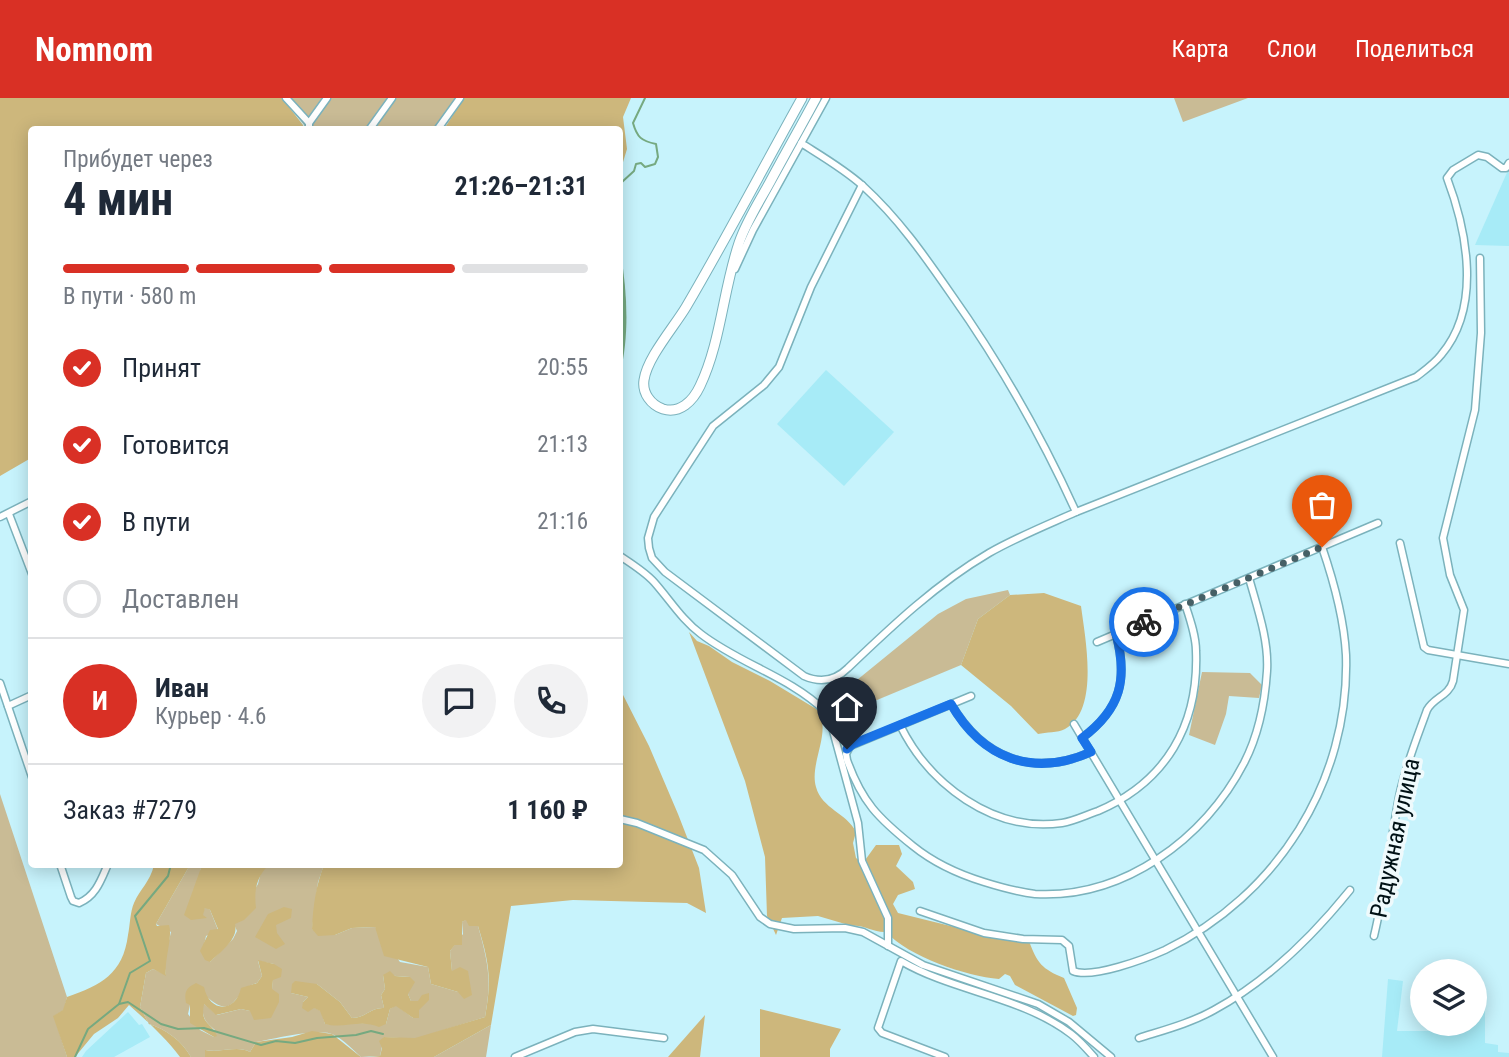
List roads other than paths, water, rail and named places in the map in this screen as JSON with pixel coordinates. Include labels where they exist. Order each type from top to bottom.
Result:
[{"type":"street","points":[[286,98],[308,126]]},
{"type":"street","points":[[310,126],[327,98]]},
{"type":"street","points":[[372,126],[392,98]]},
{"type":"street","points":[[440,126],[460,98]]},
{"type":"street","points":[[802,98],[686,307],[649,366],[645,377],[645,390],[648,398],[657,407],[679,409],[696,395],[713,349],[743,231],[816,98]]},
{"type":"street","points":[[727,287],[753,230],[826,98]]},
{"type":"street","points":[[801,144],[838,166],[862,185],[890,213],[922,252],[986,345],[1025,408],[1076,512]]},
{"type":"street","points":[[862,185],[811,287],[779,367],[764,385],[713,426],[654,517],[648,537],[652,558],[677,582],[804,676],[816,681],[830,680],[843,673],[904,615],[946,581],[988,554],[1076,512],[1402,384],[1432,365],[1458,328],[1466,294],[1462,220],[1447,177],[1453,170],[1478,155],[1503,168],[1509,163]]},
{"type":"street","name":"Радужная улица","points":[[1374,936],[1384,894],[1399,797],[1408,764],[1431,703],[1451,687],[1464,610],[1450,575],[1443,538],[1475,410],[1481,333],[1480,258]]},
{"type":"street","points":[[0,517],[28,503]]},
{"type":"street","points":[[9,514],[28,564]]},
{"type":"street","points":[[1097,642],[1378,523]]},
{"type":"street","points":[[1400,543],[1424,647],[1509,664]]},
{"type":"street","points":[[920,911],[984,933],[1023,939],[1062,940],[1069,946],[1071,968],[1076,973],[1135,961],[1158,953],[1198,932],[1229,911],[1276,864],[1306,820],[1322,786],[1343,719],[1346,654],[1335,587],[1322,547]]},
{"type":"street","points":[[623,558],[655,582],[685,620],[701,635],[792,686],[829,716],[858,823],[862,861],[888,918],[888,946]]},
{"type":"street","points":[[971,696],[850,746],[846,754],[847,760],[864,799],[877,815],[929,858],[976,880],[1035,894],[1087,890],[1110,884],[1155,860],[1196,829],[1214,811],[1245,762],[1263,706],[1267,668],[1264,639],[1249,578]]},
{"type":"street","points":[[900,725],[909,744],[926,767],[946,786],[972,804],[1000,816],[1022,822],[1063,823],[1120,801],[1156,773],[1179,741],[1189,718],[1194,696],[1196,648],[1185,604]]},
{"type":"street","points":[[1082,738],[1103,719],[1120,691],[1122,655],[1116,634]]},
{"type":"street","points":[[0,683],[28,765]]},
{"type":"street","points":[[8,706],[28,697]]},
{"type":"street","points":[[951,704],[975,738],[1010,758],[1051,764],[1091,752]]},
{"type":"street","points":[[1074,724],[1273,1057]]},
{"type":"street","points":[[623,820],[704,850],[732,875],[760,917],[770,924],[794,929],[845,928],[863,932],[923,965],[1038,1004],[1069,1022],[1111,1057]]},
{"type":"street","points":[[61,868],[71,897],[79,903],[88,900],[94,893],[106,868]]},
{"type":"street","points":[[1139,1038],[1185,1023],[1213,1011],[1235,997],[1308,939],[1350,890]]},
{"type":"street","points":[[945,1057],[882,1033],[878,1028],[901,961],[924,974],[1039,1014],[1072,1034],[1094,1057]]},
{"type":"street","points":[[515,1057],[575,1032],[593,1029],[664,1038]]},
{"type":"waterway","points":[[623,181],[634,171],[636,164],[641,163],[645,167],[655,164],[658,157],[656,144],[640,138],[633,123],[645,98]]},
{"type":"waterway","points":[[75,1057],[88,1029],[119,1004],[130,973],[150,961],[135,916],[168,876],[170,868]]},
{"type":"waterway","points":[[119,1004],[128,1002],[161,1024],[178,1029],[204,1028],[261,1045],[276,1041],[295,1043],[371,1031],[383,1034]]}]
